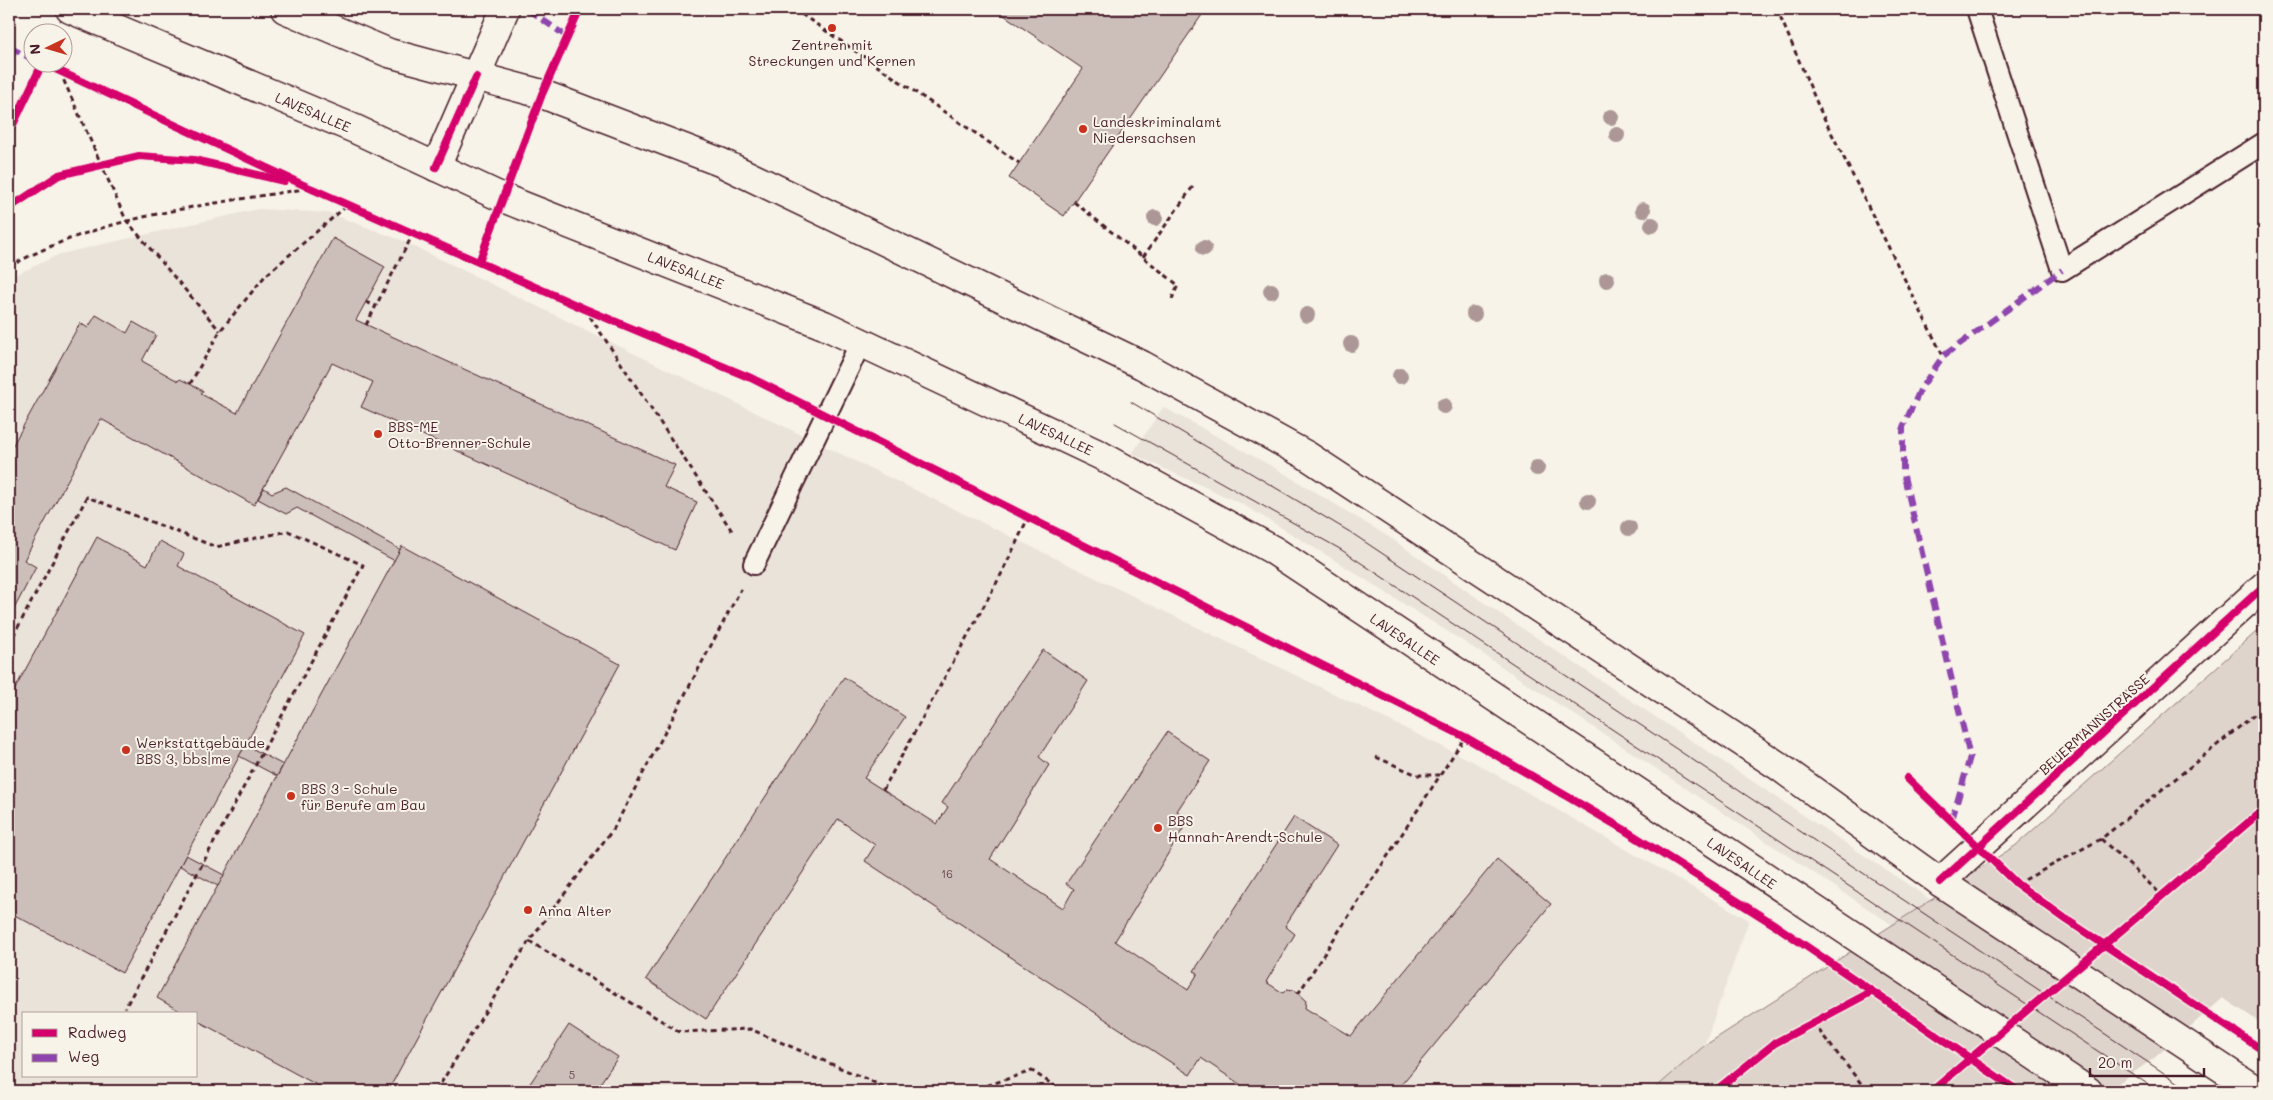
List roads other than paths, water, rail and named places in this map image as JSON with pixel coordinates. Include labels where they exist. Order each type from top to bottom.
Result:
[{"type":"main road","name":"LAVESALLEE","points":[[70,9],[355,129],[502,198],[824,325],[1100,455],[1273,550],[2088,1091]]},
{"type":"main road","points":[[285,9],[390,53],[542,94],[720,162],[1142,365],[1306,455],[1777,765],[1940,882],[2257,1091]]},
{"type":"main road","points":[[436,167],[505,9]]},
{"type":"main road","name":"BEUERMANNSTRASSE","points":[[1940,882],[2264,586]]},
{"type":"lane","points":[[1976,9],[2062,270],[2264,143]]},
{"type":"lane","points":[[754,564],[861,342]]},
{"type":"tram line","points":[[1131,402],[1350,532],[2191,1091]]},
{"type":"tram line","points":[[1115,423],[1340,549],[2158,1091]]},
{"type":"place","name":"Zentren mit Streckungen und Kernen","points":[[832,28]]},
{"type":"place","name":"Landeskriminalamt Niedersachsen","points":[[1083,129]]},
{"type":"place","name":"BBS-ME Otto-Brenner-Schule","points":[[378,434]]},
{"type":"place","name":"Werkstattgebäude BBS 3, bbs|me","points":[[126,750]]},
{"type":"place","name":"BBS 3 - Schule für Berufe am Bau","points":[[291,796]]},
{"type":"place","name":"BBS Hannah-Arendt-Schule","points":[[1158,828]]},
{"type":"place","name":"Anna Alter","points":[[528,910]]}]
